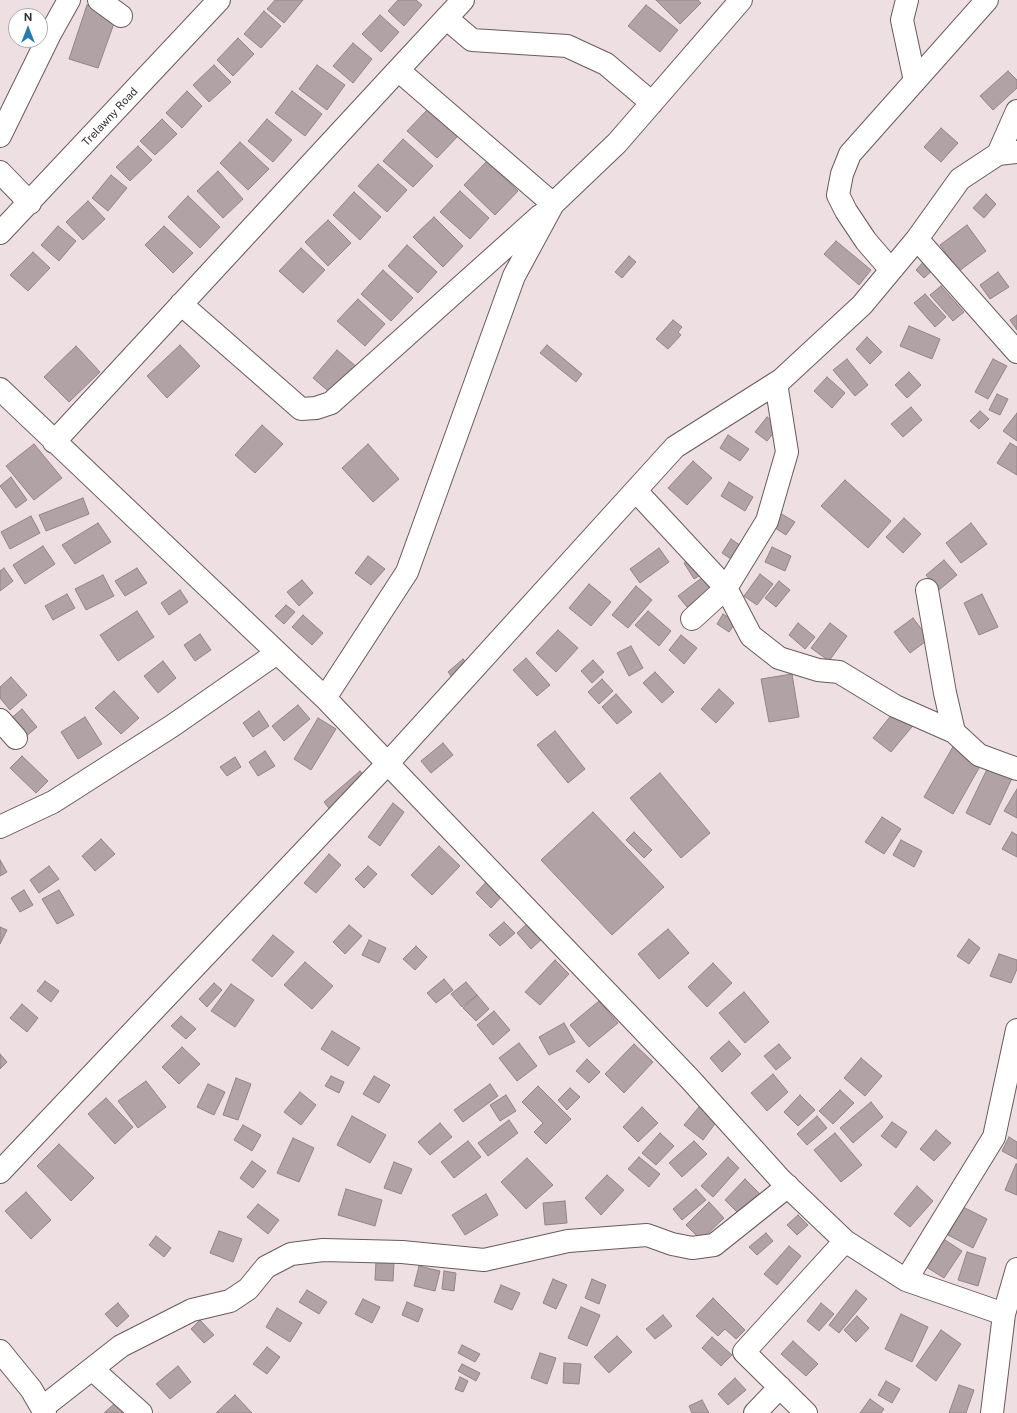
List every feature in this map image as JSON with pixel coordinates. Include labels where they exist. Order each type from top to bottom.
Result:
[{"type":"street","points":[[0,136],[50,34],[69,0]]},
{"type":"street","points":[[100,0],[121,16]]},
{"type":"street","name":"Trelawny Road","points":[[0,233],[30,203],[219,0]]},
{"type":"street","points":[[54,442],[463,0]]},
{"type":"street","points":[[181,304],[301,409],[316,408],[331,403],[552,204],[617,143],[741,0]]},
{"type":"street","points":[[907,0],[902,20],[915,81]]},
{"type":"street","points":[[891,270],[866,241],[846,211],[838,195],[842,174],[850,154],[986,0]]},
{"type":"street","points":[[446,18],[472,40],[567,46],[606,64],[652,103]]},
{"type":"street","points":[[398,70],[552,204]]},
{"type":"street","points":[[0,1172],[388,764],[675,447],[776,383],[862,305],[917,239],[960,179],[1007,153],[1017,111]]},
{"type":"street","points":[[0,172],[30,203]]},
{"type":"street","points":[[325,698],[407,572],[514,276],[552,204]]},
{"type":"street","points":[[917,239],[1017,352]]},
{"type":"street","points":[[692,619],[726,588],[767,521],[787,452],[776,383]]},
{"type":"street","points":[[0,389],[54,442],[325,698],[689,1078],[788,1186],[845,1241],[906,1280],[1004,1314]]},
{"type":"street","points":[[636,491],[726,588],[751,636],[779,658],[818,670],[838,672],[895,706],[954,732],[979,755],[1017,769]]},
{"type":"street","points":[[927,590],[945,693],[954,732]]},
{"type":"street","points":[[0,827],[53,802],[172,726],[277,653]]},
{"type":"street","points":[[0,720],[16,738]]},
{"type":"street","points":[[906,1280],[994,1137],[1017,1030]]},
{"type":"street","points":[[0,1351],[31,1389],[43,1411],[121,1346],[192,1310],[230,1301],[248,1289],[266,1267],[291,1254],[323,1250],[402,1252],[484,1260],[568,1241],[647,1235],[672,1244],[692,1248],[714,1245],[788,1186]]},
{"type":"street","points":[[806,1413],[744,1352],[845,1241]]},
{"type":"street","points":[[992,1413],[1004,1314],[1017,1269]]},
{"type":"street","points":[[92,1369],[141,1413]]},
{"type":"street","points":[[755,1413],[780,1387]]},
{"type":"building","points":[[275,0],[303,0],[284,23],[267,9]]},
{"type":"building","points":[[398,0],[416,0],[422,5],[404,26],[388,11]]},
{"type":"building","points":[[656,0],[698,0],[701,3],[680,24]]},
{"type":"building","points":[[87,5],[117,15],[98,68],[69,59]]},
{"type":"building","points":[[646,5],[678,30],[660,52],[628,26]]},
{"type":"building","points":[[264,11],[281,26],[261,48],[244,34]]},
{"type":"building","points":[[380,15],[399,32],[381,52],[362,34]]},
{"type":"building","points":[[238,38],[254,54],[233,76],[217,60]]},
{"type":"building","points":[[353,43],[372,59],[353,83],[333,66]]},
{"type":"building","points":[[214,65],[231,82],[209,102],[193,85]]},
{"type":"building","points":[[317,65],[345,85],[327,110],[299,89]]},
{"type":"building","points":[[1008,71],[1017,80],[1017,88],[993,110],[980,96]]},
{"type":"building","points":[[187,91],[202,106],[182,128],[166,113]]},
{"type":"building","points":[[292,91],[322,114],[305,136],[275,113]]},
{"type":"building","points":[[428,109],[458,136],[437,158],[407,131]]},
{"type":"building","points":[[162,119],[177,134],[155,155],[140,141]]},
{"type":"building","points":[[267,119],[292,140],[273,162],[248,141]]},
{"type":"building","points":[[941,128],[958,143],[941,162],[924,147]]},
{"type":"building","points":[[403,139],[433,166],[413,187],[383,161]]},
{"type":"building","points":[[240,142],[269,169],[248,190],[220,163]]},
{"type":"building","points":[[138,146],[152,160],[130,181],[116,167]]},
{"type":"building","points":[[487,161],[518,191],[495,215],[464,185]]},
{"type":"building","points":[[378,164],[407,190],[387,212],[358,186]]},
{"type":"building","points":[[218,171],[243,199],[223,218],[197,191]]},
{"type":"building","points":[[111,175],[127,188],[108,211],[92,198]]},
{"type":"building","points":[[460,191],[489,218],[470,239],[440,212]]},
{"type":"building","points":[[354,192],[381,217],[360,240],[333,215]]},
{"type":"building","points":[[986,194],[996,204],[984,218],[973,208]]},
{"type":"building","points":[[188,196],[220,227],[200,248],[168,217]]},
{"type":"building","points":[[88,201],[105,219],[83,240],[66,222]]},
{"type":"building","points":[[434,217],[463,246],[443,267],[413,237]]},
{"type":"building","points":[[328,220],[351,243],[328,266],[305,242]]},
{"type":"building","points":[[967,225],[986,251],[959,271],[940,245]]},
{"type":"building","points":[[58,226],[76,241],[59,261],[41,245]]},
{"type":"building","points":[[164,226],[193,253],[173,273],[145,245]]},
{"type":"building","points":[[836,241],[871,270],[859,285],[824,254]]},
{"type":"building","points":[[407,245],[437,272],[418,293],[388,266]]},
{"type":"building","points":[[301,248],[325,270],[303,293],[279,271]]},
{"type":"building","points":[[33,252],[50,268],[28,291],[10,275]]},
{"type":"building","points":[[629,256],[636,262],[622,278],[615,272]]},
{"type":"building","points":[[926,259],[935,268],[924,278],[916,270]]},
{"type":"building","points":[[383,270],[413,298],[391,321],[361,294]]},
{"type":"building","points":[[998,272],[1009,287],[990,299],[980,285]]},
{"type":"building","points":[[941,286],[964,312],[953,321],[930,295]]},
{"type":"building","points":[[925,294],[946,317],[935,327],[914,303]]},
{"type":"building","points":[[358,299],[385,324],[365,346],[337,321]]},
{"type":"building","points":[[1017,315],[1017,330],[1010,320]]},
{"type":"building","points":[[673,320],[682,327],[678,332],[681,335],[668,349],[656,339]]},
{"type":"building","points":[[909,326],[940,339],[932,359],[900,346]]},
{"type":"building","points":[[867,337],[882,352],[870,364],[856,349]]},
{"type":"building","points":[[180,345],[200,366],[167,398],[147,376]]},
{"type":"building","points":[[547,345],[582,374],[576,382],[540,353]]},
{"type":"building","points":[[76,346],[100,372],[69,402],[44,377]]},
{"type":"building","points":[[337,350],[358,368],[334,396],[313,378]]},
{"type":"building","points":[[847,359],[868,385],[855,396],[833,370]]},
{"type":"building","points":[[993,359],[1007,366],[988,399],[975,392]]},
{"type":"building","points":[[909,372],[921,385],[907,398],[895,385]]},
{"type":"building","points":[[827,377],[845,393],[832,408],[814,391]]},
{"type":"building","points":[[997,394],[1008,399],[1000,415],[989,410]]},
{"type":"building","points":[[911,407],[922,420],[903,437],[891,424]]},
{"type":"building","points":[[980,411],[989,419],[979,429],[970,421]]},
{"type":"building","points":[[1017,413],[1017,441],[1003,431]]},
{"type":"building","points":[[767,417],[779,426],[767,441],[755,432]]},
{"type":"building","points":[[262,425],[283,444],[255,473],[235,455]]},
{"type":"building","points":[[728,435],[749,449],[740,461],[720,448]]},
{"type":"building","points":[[1010,443],[1017,447],[1017,475],[997,463]]},
{"type":"building","points":[[34,444],[62,478],[34,500],[6,466]]},
{"type":"building","points":[[368,444],[399,479],[373,502],[342,468]]},
{"type":"building","points":[[693,461],[712,478],[687,505],[668,488]]},
{"type":"building","points":[[11,477],[27,500],[16,508],[0,486]]},
{"type":"building","points":[[845,480],[891,521],[868,548],[821,506]]},
{"type":"building","points":[[729,482],[753,497],[745,511],[721,496]]},
{"type":"building","points":[[83,498],[89,514],[46,531],[39,515]]},
{"type":"building","points":[[780,513],[795,522],[786,535],[772,526]]},
{"type":"building","points":[[31,516],[40,533],[10,549],[1,532]]},
{"type":"building","points":[[904,518],[921,534],[903,553],[886,537]]},
{"type":"building","points":[[98,523],[111,542],[75,564],[62,545]]},
{"type":"building","points":[[971,523],[987,544],[961,563],[946,543]]},
{"type":"building","points":[[731,539],[744,548],[734,561],[722,553]]},
{"type":"building","points":[[43,546],[55,564],[25,584],[13,565]]},
{"type":"building","points":[[772,547],[791,556],[785,571],[765,562]]},
{"type":"building","points":[[659,548],[669,562],[640,583],[630,569]]},
{"type":"building","points":[[368,556],[385,569],[371,585],[355,573]]},
{"type":"building","points":[[695,556],[704,573],[694,579],[684,563]]},
{"type":"building","points":[[944,560],[957,575],[939,590],[926,575]]},
{"type":"building","points":[[4,568],[13,581],[0,591],[0,571]]},
{"type":"building","points":[[137,568],[147,583],[125,596],[115,581]]},
{"type":"building","points":[[708,573],[716,585],[687,607],[678,596]]},
{"type":"building","points":[[760,574],[773,584],[757,605],[744,596]]},
{"type":"building","points":[[103,575],[114,596],[86,610],[75,589]]},
{"type":"building","points":[[302,580],[313,593],[299,606],[287,592]]},
{"type":"building","points":[[779,581],[790,590],[776,607],[765,598]]},
{"type":"building","points":[[589,584],[611,602],[591,626],[569,608]]},
{"type":"building","points":[[636,586],[652,600],[628,628],[612,615]]},
{"type":"building","points":[[180,590],[188,602],[169,615],[161,603]]},
{"type":"building","points":[[67,594],[75,608],[53,620],[45,606]]},
{"type":"building","points":[[982,594],[998,627],[979,635],[964,603]]},
{"type":"building","points":[[286,605],[295,612],[284,624],[275,616]]},
{"type":"building","points":[[137,611],[154,637],[118,661],[100,635]]},
{"type":"building","points":[[648,611],[671,631],[659,646],[635,625]]},
{"type":"building","points":[[723,614],[736,622],[729,632],[717,624]]},
{"type":"building","points":[[303,615],[323,633],[312,645],[292,627]]},
{"type":"building","points":[[913,618],[929,639],[910,653],[894,632]]},
{"type":"building","points":[[798,623],[815,637],[805,649],[789,635]]},
{"type":"building","points":[[830,623],[847,636],[829,661],[811,648]]},
{"type":"building","points":[[558,630],[578,648],[556,672],[536,653]]},
{"type":"building","points":[[200,634],[211,650],[195,661],[184,645]]},
{"type":"building","points":[[681,635],[697,648],[684,664],[669,650]]},
{"type":"building","points":[[631,646],[643,668],[629,676],[617,653]]},
{"type":"building","points":[[526,658],[550,685],[537,696],[513,670]]},
{"type":"building","points":[[463,659],[471,669],[456,682],[448,672]]},
{"type":"building","points":[[593,660],[604,672],[592,683],[581,671]]},
{"type":"building","points":[[163,661],[176,678],[158,693],[144,676]]},
{"type":"building","points":[[655,672],[674,692],[662,703],[643,683]]},
{"type":"building","points":[[792,674],[799,717],[769,722],[761,679]]},
{"type":"building","points":[[11,677],[27,695],[10,710],[0,698],[0,687]]},
{"type":"building","points":[[602,679],[613,691],[599,704],[588,692]]},
{"type":"building","points":[[719,689],[734,703],[716,723],[701,709]]},
{"type":"building","points":[[114,691],[139,718],[121,734],[95,708]]},
{"type":"building","points":[[616,694],[632,712],[617,724],[602,707]]},
{"type":"building","points":[[298,705],[310,719],[284,741],[272,726]]},
{"type":"building","points":[[897,708],[916,722],[891,752],[873,738]]},
{"type":"building","points":[[22,709],[37,727],[24,738],[9,720]]},
{"type":"building","points":[[259,711],[269,726],[253,737],[243,723]]},
{"type":"building","points":[[85,717],[102,744],[78,759],[61,732]]},
{"type":"building","points":[[318,718],[336,729],[311,770],[294,759]]},
{"type":"building","points":[[555,731],[585,769],[568,783],[537,745]]},
{"type":"building","points":[[443,743],[453,755],[431,773],[421,761]]},
{"type":"building","points":[[954,745],[983,761],[953,814],[924,797]]},
{"type":"building","points":[[265,751],[275,766],[258,776],[249,762]]},
{"type":"building","points":[[22,756],[48,781],[36,793],[10,768]]},
{"type":"building","points":[[235,757],[241,767],[227,776],[220,767]]},
{"type":"building","points":[[990,763],[1014,774],[990,825],[966,813]]},
{"type":"building","points":[[360,771],[368,780],[332,812],[324,802]]},
{"type":"building","points":[[660,773],[710,833],[681,858],[630,798]]},
{"type":"building","points":[[1017,789],[1017,818],[1004,811]]},
{"type":"building","points":[[393,803],[404,812],[380,846],[368,837]]},
{"type":"building","points":[[593,812],[664,887],[612,935],[541,860]]},
{"type":"building","points":[[882,817],[901,829],[884,854],[865,842]]},
{"type":"building","points":[[634,832],[652,850],[644,858],[626,840]]},
{"type":"building","points":[[1012,832],[1017,835],[1017,857],[1002,849]]},
{"type":"building","points":[[101,839],[115,854],[95,871],[82,856]]},
{"type":"building","points":[[901,840],[922,851],[914,867],[893,855]]},
{"type":"building","points":[[439,846],[460,866],[432,895],[411,875]]},
{"type":"building","points":[[329,854],[341,865],[316,893],[304,883]]},
{"type":"building","points":[[0,860],[7,872],[0,876]]},
{"type":"building","points":[[49,866],[59,879],[39,893],[30,880]]},
{"type":"building","points":[[368,866],[377,874],[364,888],[355,879]]},
{"type":"building","points":[[488,880],[503,895],[491,908],[476,893]]},
{"type":"building","points":[[24,890],[33,905],[20,912],[11,898]]},
{"type":"building","points":[[59,890],[74,915],[57,924],[42,899]]},
{"type":"building","points":[[532,919],[547,934],[531,949],[517,933]]},
{"type":"building","points":[[504,922],[515,933],[500,946],[489,935]]},
{"type":"building","points":[[349,925],[362,936],[345,954],[333,942]]},
{"type":"building","points":[[0,927],[7,930],[0,944]]},
{"type":"building","points":[[668,929],[689,953],[659,979],[638,954]]},
{"type":"building","points":[[273,935],[294,952],[272,977],[252,960]]},
{"type":"building","points":[[969,939],[980,948],[969,964],[957,956]]},
{"type":"building","points":[[369,940],[386,948],[379,963],[362,955]]},
{"type":"building","points":[[416,946],[427,957],[415,970],[403,959]]},
{"type":"building","points":[[999,954],[1017,960],[1017,969],[1011,983],[990,976]]},
{"type":"building","points":[[555,960],[569,974],[540,1005],[525,992]]},
{"type":"building","points":[[305,962],[333,986],[312,1009],[284,985]]},
{"type":"building","points":[[713,963],[732,983],[707,1007],[688,987]]},
{"type":"building","points":[[444,979],[453,990],[436,1003],[427,993]]},
{"type":"building","points":[[45,981],[59,991],[51,1002],[37,991]]},
{"type":"building","points":[[466,982],[477,995],[462,1007],[451,994]]},
{"type":"building","points":[[214,983],[222,990],[207,1007],[199,999]]},
{"type":"building","points":[[231,984],[254,1000],[235,1027],[211,1011]]},
{"type":"building","points":[[744,992],[769,1022],[745,1043],[719,1013]]},
{"type":"building","points":[[477,995],[489,1009],[476,1021],[463,1008]]},
{"type":"building","points":[[599,1001],[618,1023],[589,1047],[570,1025]]},
{"type":"building","points":[[22,1004],[38,1018],[27,1032],[10,1018]]},
{"type":"building","points":[[494,1011],[510,1030],[493,1045],[477,1025]]},
{"type":"building","points":[[181,1016],[196,1029],[186,1039],[171,1026]]},
{"type":"building","points":[[564,1023],[575,1042],[549,1055],[539,1037]]},
{"type":"building","points":[[332,1031],[360,1048],[348,1066],[321,1049]]},
{"type":"building","points":[[729,1041],[741,1054],[722,1072],[710,1058]]},
{"type":"building","points":[[519,1043],[537,1066],[517,1081],[499,1058]]},
{"type":"building","points":[[634,1044],[653,1062],[624,1093],[605,1074]]},
{"type":"building","points":[[779,1044],[791,1058],[776,1070],[764,1056]]},
{"type":"building","points":[[182,1047],[200,1064],[179,1084],[162,1067]]},
{"type":"building","points":[[0,1054],[7,1062],[0,1069]]},
{"type":"building","points":[[861,1058],[882,1076],[865,1096],[844,1078]]},
{"type":"building","points":[[587,1059],[600,1072],[589,1083],[576,1071]]},
{"type":"building","points":[[773,1074],[788,1092],[767,1111],[751,1093]]},
{"type":"building","points":[[331,1076],[344,1082],[339,1093],[325,1086]]},
{"type":"building","points":[[374,1076],[390,1085],[379,1103],[363,1094]]},
{"type":"building","points":[[236,1078],[251,1084],[238,1120],[223,1115]]},
{"type":"building","points":[[146,1081],[166,1107],[138,1128],[118,1101]]},
{"type":"building","points":[[208,1084],[225,1092],[214,1115],[197,1107]]},
{"type":"building","points":[[490,1084],[498,1096],[463,1122],[454,1110]]},
{"type":"building","points":[[538,1086],[571,1119],[546,1144],[534,1132],[543,1123],[522,1102]]},
{"type":"building","points":[[570,1088],[580,1097],[567,1110],[558,1100]]},
{"type":"building","points":[[840,1090],[854,1103],[833,1124],[819,1111]]},
{"type":"building","points":[[300,1092],[316,1105],[301,1125],[284,1112]]},
{"type":"building","points":[[506,1095],[516,1111],[500,1121],[490,1105]]},
{"type":"building","points":[[800,1095],[815,1110],[798,1126],[784,1112]]},
{"type":"building","points":[[106,1098],[133,1127],[115,1144],[88,1114]]},
{"type":"building","points":[[871,1102],[883,1117],[853,1143],[840,1128]]},
{"type":"building","points":[[642,1107],[658,1123],[638,1142],[623,1127]]},
{"type":"building","points":[[699,1107],[717,1121],[703,1140],[684,1125]]},
{"type":"building","points":[[352,1116],[386,1135],[370,1163],[337,1145]]},
{"type":"building","points":[[817,1116],[827,1128],[807,1145],[797,1134]]},
{"type":"building","points":[[509,1120],[518,1133],[488,1156],[478,1143]]},
{"type":"building","points":[[892,1122],[907,1132],[896,1148],[881,1136]]},
{"type":"building","points":[[440,1123],[452,1137],[430,1155],[418,1142]]},
{"type":"building","points":[[243,1125],[261,1135],[252,1151],[234,1140]]},
{"type":"building","points":[[936,1130],[951,1143],[934,1161],[920,1149]]},
{"type":"building","points":[[660,1133],[674,1146],[656,1165],[642,1153]]},
{"type":"building","points":[[835,1133],[862,1165],[841,1182],[814,1150]]},
{"type":"building","points":[[1009,1137],[1017,1142],[1017,1159],[1002,1151]]},
{"type":"building","points":[[293,1138],[314,1148],[299,1182],[277,1173]]},
{"type":"building","points":[[468,1141],[481,1157],[454,1178],[441,1162]]},
{"type":"building","points":[[694,1141],[707,1154],[682,1177],[669,1163]]},
{"type":"building","points":[[59,1144],[94,1178],[71,1201],[37,1166]]},
{"type":"building","points":[[639,1157],[660,1174],[649,1187],[628,1169]]},
{"type":"building","points":[[728,1157],[739,1168],[713,1197],[701,1186]]},
{"type":"building","points":[[527,1158],[553,1185],[526,1209],[501,1182]]},
{"type":"building","points":[[252,1161],[266,1171],[253,1188],[240,1178]]},
{"type":"building","points":[[394,1162],[412,1169],[401,1194],[384,1188]]},
{"type":"building","points":[[1017,1164],[1017,1195],[1005,1190]]},
{"type":"building","points":[[607,1175],[624,1190],[601,1215],[585,1198]]},
{"type":"building","points":[[745,1179],[762,1196],[741,1216],[725,1200]]},
{"type":"building","points":[[917,1186],[933,1201],[910,1227],[894,1214]]},
{"type":"building","points":[[346,1189],[382,1200],[375,1226],[338,1215]]},
{"type":"building","points":[[696,1189],[706,1200],[682,1220],[673,1209]]},
{"type":"building","points":[[26,1192],[51,1220],[31,1239],[5,1211]]},
{"type":"building","points":[[486,1194],[498,1215],[465,1235],[452,1215]]},
{"type":"building","points":[[565,1201],[567,1223],[545,1225],[543,1203]]},
{"type":"building","points":[[709,1202],[724,1218],[701,1240],[686,1225]]},
{"type":"building","points":[[258,1204],[279,1220],[268,1234],[247,1217]]},
{"type":"building","points":[[963,1207],[987,1219],[973,1248],[948,1235]]},
{"type":"building","points":[[798,1215],[808,1225],[797,1235],[787,1225]]},
{"type":"building","points":[[219,1231],[242,1239],[233,1262],[210,1253]]},
{"type":"building","points":[[766,1233],[773,1241],[757,1255],[749,1247]]},
{"type":"building","points":[[156,1236],[171,1248],[164,1257],[149,1245]]},
{"type":"building","points":[[942,1238],[962,1251],[944,1278],[923,1265]]},
{"type":"building","points":[[789,1246],[801,1256],[777,1285],[764,1274]]},
{"type":"building","points":[[967,1252],[986,1258],[978,1286],[958,1280]]},
{"type":"building","points":[[376,1261],[394,1262],[393,1281],[375,1280]]},
{"type":"building","points":[[419,1266],[440,1271],[435,1291],[414,1286]]},
{"type":"building","points":[[444,1271],[456,1273],[454,1291],[442,1289]]},
{"type":"building","points":[[553,1279],[567,1285],[556,1309],[543,1303]]},
{"type":"building","points":[[592,1279],[606,1285],[599,1304],[585,1298]]},
{"type":"building","points":[[501,1285],[520,1293],[512,1310],[494,1302]]},
{"type":"building","points":[[307,1290],[327,1302],[319,1314],[299,1302]]},
{"type":"building","points":[[856,1290],[867,1299],[839,1333],[829,1325]]},
{"type":"building","points":[[713,1298],[745,1330],[736,1339],[725,1329],[718,1336],[696,1316]]},
{"type":"building","points":[[363,1299],[380,1307],[372,1323],[355,1314]]},
{"type":"building","points":[[407,1302],[423,1309],[418,1322],[402,1315]]},
{"type":"building","points":[[118,1303],[129,1316],[117,1327],[105,1314]]},
{"type":"building","points":[[821,1303],[834,1314],[819,1331],[807,1321]]},
{"type":"building","points":[[581,1307],[600,1315],[587,1346],[568,1338]]},
{"type":"building","points":[[277,1308],[302,1323],[290,1342],[266,1327]]},
{"type":"building","points":[[901,1314],[928,1327],[912,1362],[885,1349]]},
{"type":"building","points":[[663,1315],[672,1326],[655,1339],[646,1329]]},
{"type":"building","points":[[857,1316],[869,1328],[856,1342],[844,1330]]},
{"type":"building","points":[[200,1320],[214,1335],[204,1343],[191,1329]]},
{"type":"building","points":[[941,1330],[961,1344],[936,1381],[916,1366]]},
{"type":"building","points":[[617,1336],[632,1352],[609,1373],[594,1357]]},
{"type":"building","points":[[712,1337],[732,1355],[721,1366],[702,1348]]},
{"type":"building","points":[[793,1341],[818,1364],[806,1376],[781,1354]]},
{"type":"building","points":[[462,1345],[480,1354],[475,1362],[458,1353]]},
{"type":"building","points":[[267,1347],[280,1357],[267,1374],[253,1364]]},
{"type":"building","points":[[540,1353],[556,1358],[547,1384],[531,1378]]},
{"type":"building","points":[[564,1363],[581,1364],[579,1384],[563,1383]]},
{"type":"building","points":[[462,1364],[480,1373],[476,1381],[458,1371]]},
{"type":"building","points":[[178,1366],[191,1382],[170,1399],[156,1384]]},
{"type":"building","points":[[460,1377],[468,1381],[463,1392],[455,1389]]},
{"type":"building","points":[[735,1378],[746,1390],[728,1405],[718,1394]]},
{"type":"building","points":[[886,1381],[900,1389],[892,1403],[878,1395]]},
{"type":"building","points":[[959,1385],[974,1390],[966,1413],[949,1413]]},
{"type":"building","points":[[235,1395],[252,1413],[216,1413]]},
{"type":"building","points":[[870,1399],[884,1409],[881,1413],[860,1413]]},
{"type":"building","points":[[702,1400],[709,1413],[692,1413],[689,1406]]},
{"type":"building","points":[[115,1403],[124,1413],[104,1413]]}]
